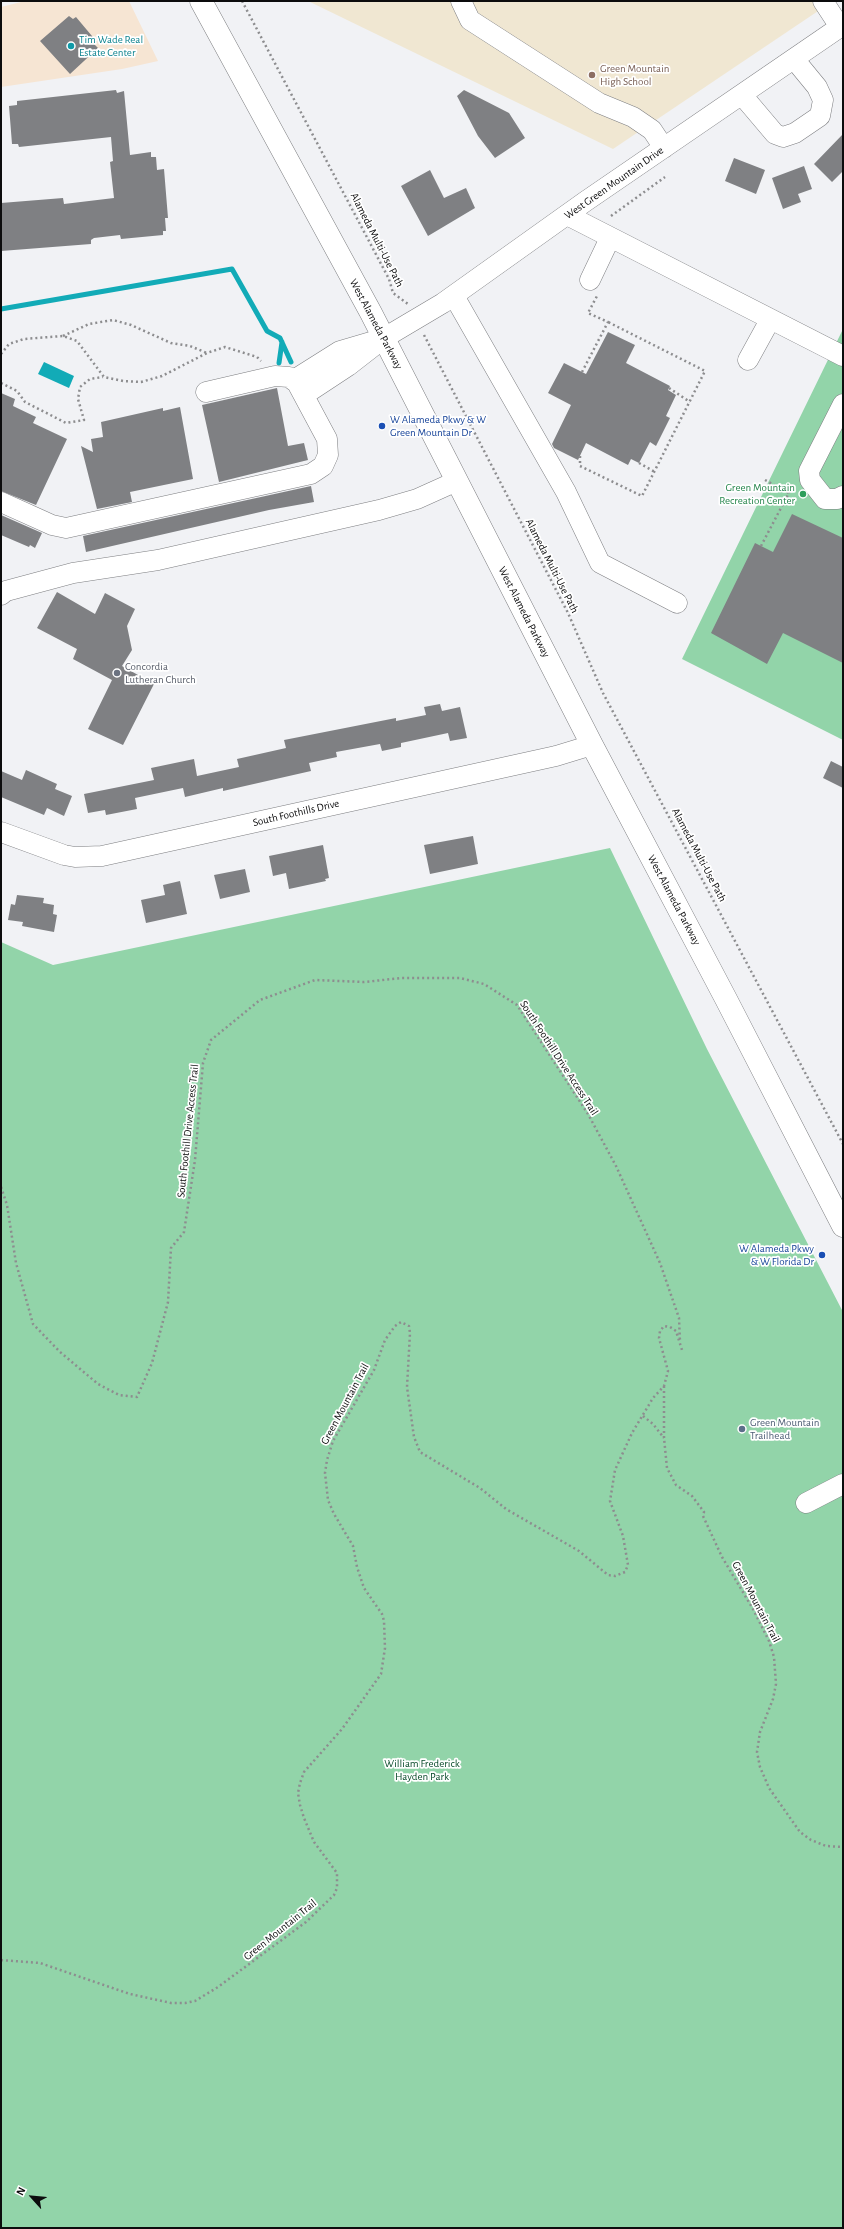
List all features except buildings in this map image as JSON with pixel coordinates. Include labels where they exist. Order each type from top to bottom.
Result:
[{"type":"main road","name":"West Alameda Parkway","points":[[201,1],[384,338],[592,745],[723,992],[843,1226]]},
{"type":"street","points":[[461,1],[470,20],[599,103],[633,117],[652,130],[664,148]]},
{"type":"street","points":[[823,1],[842,26]]},
{"type":"street","name":"West Green Mountain Drive","points":[[299,387],[348,366],[384,338],[454,296],[567,215],[842,26]]},
{"type":"street","points":[[742,95],[775,134],[783,136],[795,133],[820,116],[822,100],[817,87],[794,59]]},
{"type":"street","points":[[567,215],[843,356]]},
{"type":"street","points":[[594,287],[610,238]]},
{"type":"street","points":[[454,296],[566,492],[600,563],[677,603]]},
{"type":"street","points":[[748,360],[770,320]]},
{"type":"street","points":[[1,502],[52,525],[66,528],[315,472],[326,462],[329,445],[299,387],[289,376],[275,376],[206,392]]},
{"type":"street","points":[[843,404],[809,471],[810,480],[825,499],[843,496]]},
{"type":"street","points":[[1,595],[6,591],[73,573],[158,560],[379,510],[417,499],[457,481]]},
{"type":"street","name":"South Foothills Drive","points":[[1,832],[64,855],[75,857],[102,856],[556,756],[592,745]]},
{"type":"street","points":[[806,1503],[843,1484]]},
{"type":"path","name":"Alameda Multi-Use Path","points":[[242,1],[389,279],[393,293],[407,302],[568,613],[603,693],[843,1144]]},
{"type":"path","points":[[610,216],[665,177]]},
{"type":"path","points":[[580,456],[580,466],[642,496],[705,371],[588,313],[594,287]]},
{"type":"path","points":[[1,354],[9,344],[24,338],[63,336],[89,324],[113,320],[131,325],[172,343],[190,346],[207,353]]},
{"type":"path","points":[[582,372],[608,322]]},
{"type":"path","points":[[63,336],[76,341],[104,377]]},
{"type":"path","points":[[1,383],[17,391],[25,402],[66,423],[84,420],[78,399],[80,387],[90,378],[104,377],[141,382],[162,376],[207,353],[225,347],[257,357],[266,366]]},
{"type":"path","points":[[669,388],[690,402]]},
{"type":"path","points":[[639,463],[655,472]]},
{"type":"path","points":[[761,546],[796,479]]},
{"type":"path","points":[[765,480],[789,493]]},
{"type":"path","name":"South Foothill Drive Access Trail","points":[[1,1187],[7,1205],[16,1263],[33,1324],[60,1352],[98,1384],[119,1395],[137,1397],[152,1363],[168,1302],[171,1248],[184,1232],[196,1160],[203,1063],[211,1040],[260,1000],[315,980],[364,982],[402,978],[460,978],[484,984],[517,1005],[588,1114],[616,1166],[660,1263],[679,1318],[682,1350]]},
{"type":"path","name":"Green Mountain Trail","points":[[1,1960],[40,1962],[130,1994],[171,2003],[185,2003],[195,2001],[218,1988],[300,1927],[334,1895],[337,1888],[337,1873],[314,1842],[304,1818],[298,1793],[300,1783],[304,1772],[342,1729],[381,1674],[385,1648],[384,1621],[382,1614],[364,1588],[357,1567],[353,1546],[334,1514],[328,1500],[326,1466],[333,1441],[374,1370],[385,1340],[395,1326],[400,1322],[409,1326],[410,1333],[406,1387],[414,1437],[420,1452],[480,1488],[506,1509],[579,1551],[608,1575],[615,1576],[625,1572],[628,1565],[623,1536],[613,1512],[610,1491],[615,1470],[624,1448],[643,1416],[664,1386]]},
{"type":"path","name":"Green Mountain Trail","points":[[682,1350],[676,1331],[670,1327],[664,1326],[660,1331],[659,1338],[668,1371],[664,1386],[664,1438],[667,1468],[676,1485],[692,1496],[704,1512],[703,1516],[722,1557],[737,1579],[771,1647],[774,1657],[776,1684],[773,1699],[760,1732],[757,1752],[769,1788],[800,1832],[812,1840],[826,1846],[843,1847]]},
{"type":"path","points":[[643,1416],[653,1424],[664,1438]]},
{"type":"shaded area","points":[[25,1],[129,1],[158,61],[122,69],[1,87],[1,7]]},
{"type":"shaded area","name":"Green Mountain High School","points":[[308,1],[833,1],[613,149]]},
{"type":"green space","name":"Green Mountain Recreation Center","points":[[843,329],[843,740],[682,659]]},
{"type":"green space","name":"William Frederick Hayden Park","points":[[610,848],[707,1049],[843,1312],[843,2228],[1,2228],[1,942],[53,965]]},
{"type":"water","points":[[44,362],[74,376],[69,388],[38,374]]},
{"type":"waterway","points":[[1,309],[232,269],[267,331],[280,338],[291,362]]},
{"type":"waterway","points":[[279,363],[282,342]]},
{"type":"place","name":"Tim Wade Real Estate Center","points":[[71,46]]},
{"type":"place","name":"Green Mountain High School","points":[[592,75]]},
{"type":"place","name":"W Alameda Pkwy & W Green Mountain Dr","points":[[382,426]]},
{"type":"place","name":"Green Mountain Recreation Center","points":[[803,494]]},
{"type":"place","name":"Concordia Lutheran Church","points":[[117,673]]},
{"type":"place","name":"W Alameda Pkwy & W Florida Dr","points":[[822,1255]]},
{"type":"place","name":"Green Mountain Trailhead","points":[[742,1429]]}]
